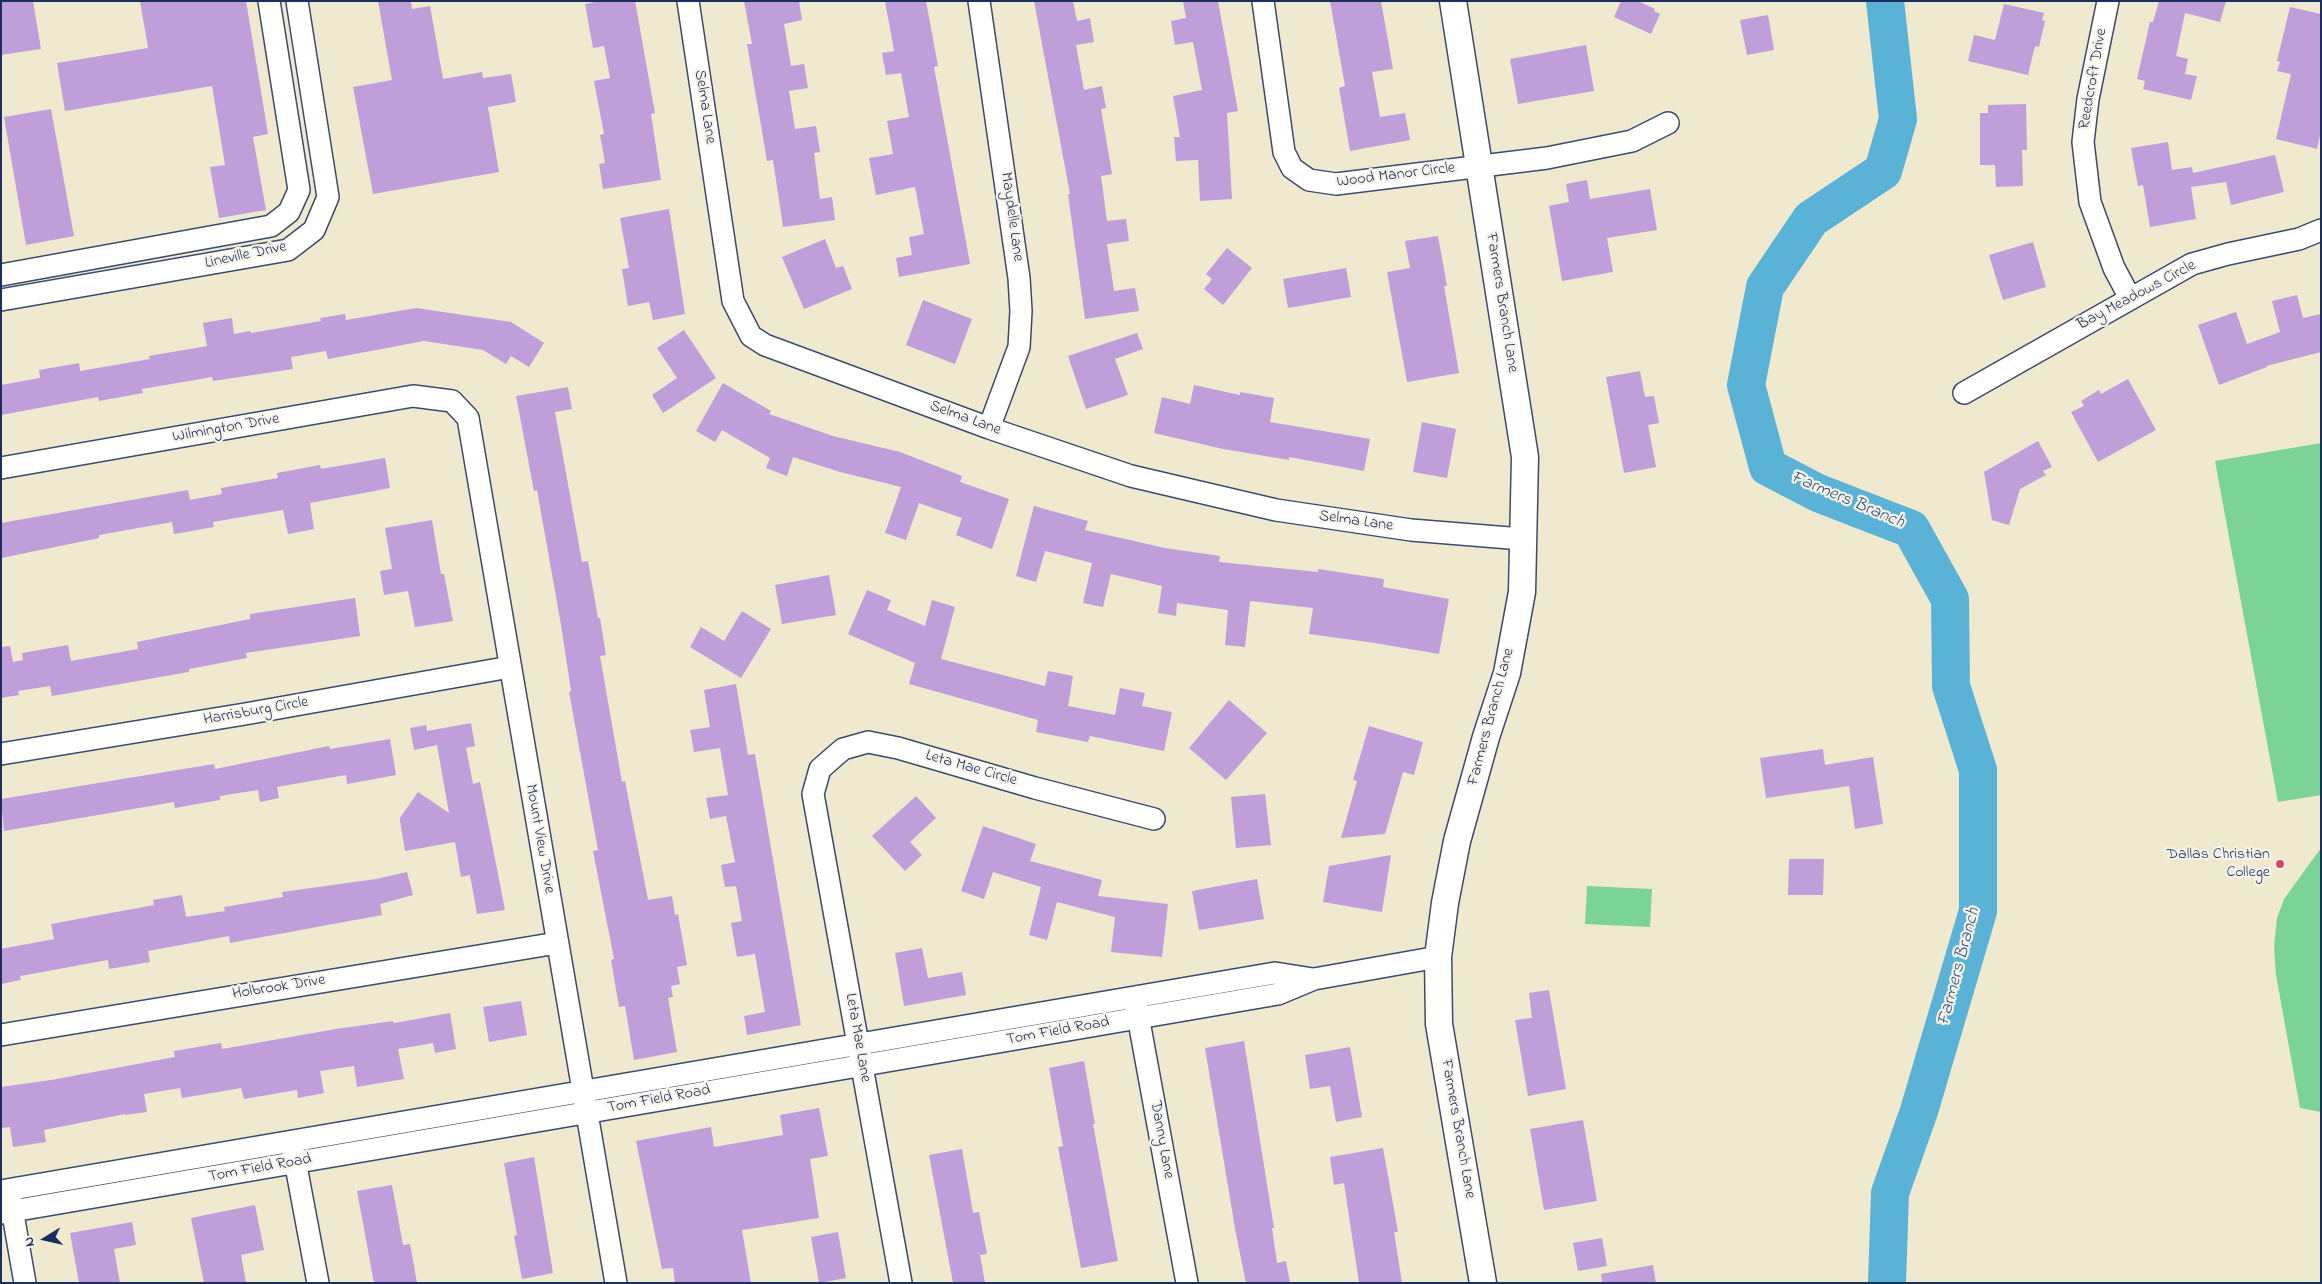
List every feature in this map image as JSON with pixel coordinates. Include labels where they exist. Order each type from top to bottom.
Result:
[{"type":"street","name":"Lineville Drive","points":[[1,275],[271,226],[288,212],[300,190],[270,1]]},
{"type":"street","name":"Lineville Drive","points":[[1,300],[288,250],[314,230],[328,197],[297,1]]},
{"type":"street","name":"Selma Lane","points":[[688,1],[733,301],[750,336],[765,346],[989,428],[1131,476],[1276,510],[1411,530],[1522,539]]},
{"type":"street","name":"Maydelle Lane","points":[[979,1],[1019,278],[1021,311],[1018,347],[989,428]]},
{"type":"street","name":"Wood Manor Circle","points":[[1263,1],[1284,152],[1292,168],[1309,180],[1336,184],[1547,158],[1632,141],[1668,123]]},
{"type":"street","name":"Farmers Branch Lane","points":[[1453,1],[1525,457],[1522,592],[1507,672],[1486,737],[1457,841],[1445,903],[1438,957],[1439,1024],[1483,1283]]},
{"type":"street","name":"Reedcroft Drive","points":[[2108,1],[2088,99],[2084,142],[2090,202],[2114,268],[2130,298]]},
{"type":"street","name":"Bay Meadows Circle","points":[[1964,393],[2192,264],[2228,254],[2299,239],[2321,230]]},
{"type":"street","name":"Wilmington Drive","points":[[1,468],[413,396],[452,401]]},
{"type":"street","name":"Mount View Drive","points":[[452,401],[468,418],[616,1283]]},
{"type":"street","name":"Harrisburg Circle","points":[[1,754],[510,667]]},
{"type":"street","name":"Leta Mae Circle","points":[[813,794],[820,768],[843,749],[868,742],[898,748],[1035,788],[1154,819]]},
{"type":"street","name":"Leta Mae Lane","points":[[813,794],[901,1283]]},
{"type":"street","name":"Holbrook Drive","points":[[1,1035],[557,943]]},
{"type":"street","name":"Tom Field Road","points":[[7,1212],[586,1113],[860,1055],[1137,1007],[1278,994],[1314,979],[1438,957]]},
{"type":"street","name":"Danny Lane","points":[[1137,1007],[1187,1283]]},
{"type":"street","name":"Tom Field Road","points":[[5,1191],[582,1092],[860,1055]]},
{"type":"street","points":[[291,1142],[318,1283]]},
{"type":"street","points":[[5,1191],[7,1212],[25,1283]]},
{"type":"green space","points":[[2321,443],[2321,795],[2278,802],[2215,461]]},
{"type":"green space","points":[[2321,848],[2321,1112],[2300,1108],[2276,975],[2274,947],[2277,918],[2284,899]]},
{"type":"green space","points":[[1587,886],[1652,889],[1650,927],[1585,924]]},
{"type":"building","points":[[1,1],[33,1],[41,49],[1,55]]},
{"type":"building","points":[[140,1],[246,1],[268,134],[253,137],[266,210],[219,218],[210,167],[225,165],[212,86],[65,111],[57,63],[148,48]]},
{"type":"building","points":[[378,1],[411,1],[412,9],[430,6],[443,79],[482,72],[483,78],[511,74],[516,102],[488,107],[499,172],[373,194],[353,87],[392,80]]},
{"type":"building","points":[[600,1],[635,1],[655,113],[651,114],[661,180],[603,189],[599,164],[605,163],[600,135],[604,134],[594,81],[610,78],[604,46],[593,48],[585,4]]},
{"type":"building","points":[[744,1],[799,1],[802,20],[784,24],[791,66],[804,64],[808,88],[789,91],[795,129],[816,126],[820,152],[814,153],[820,199],[832,197],[835,220],[783,227],[773,160],[767,161],[747,44],[752,44]]},
{"type":"building","points":[[885,1],[926,1],[938,66],[934,67],[970,264],[899,277],[896,258],[912,255],[909,237],[924,234],[915,187],[876,195],[869,158],[893,154],[887,121],[909,117],[901,73],[886,75],[882,53],[894,51]]},
{"type":"building","points":[[1034,1],[1073,1],[1077,21],[1090,18],[1094,42],[1076,45],[1084,90],[1102,86],[1106,108],[1101,109],[1112,174],[1101,176],[1107,221],[1126,219],[1129,241],[1107,244],[1114,291],[1135,288],[1139,311],[1085,319],[1068,194],[1070,194]]},
{"type":"building","points":[[1183,1],[1218,1],[1238,111],[1227,113],[1232,199],[1200,201],[1198,160],[1176,161],[1174,137],[1180,137],[1173,96],[1202,90],[1193,42],[1175,45],[1171,21],[1186,18]]},
{"type":"building","points":[[1330,1],[1381,1],[1393,69],[1372,72],[1380,117],[1405,113],[1410,140],[1350,151],[1339,88],[1345,86]]},
{"type":"building","points":[[1621,1],[1638,1],[1655,9],[1654,11],[1660,14],[1651,34],[1614,17]]},
{"type":"building","points":[[2159,1],[2226,1],[2220,22],[2185,13],[2176,56],[2188,59],[2185,74],[2197,76],[2191,100],[2143,89],[2145,81],[2137,79],[2150,22],[2153,22]]},
{"type":"building","points":[[2004,4],[2044,13],[2042,20],[2045,21],[2039,47],[2035,46],[2028,75],[1968,61],[1974,35],[1995,40]]},
{"type":"building","points":[[2290,7],[2321,14],[2321,131],[2317,149],[2276,139],[2291,74],[2277,71],[2280,62],[2277,61]]},
{"type":"building","points":[[1768,15],[1774,50],[1747,55],[1740,20]]},
{"type":"building","points":[[1586,45],[1594,91],[1518,104],[1510,59]]},
{"type":"building","points":[[2026,104],[2027,150],[2022,150],[2023,186],[1996,187],[1995,165],[1980,165],[1980,113],[1988,113],[1988,105]]},
{"type":"building","points":[[51,109],[74,236],[26,245],[4,117]]},
{"type":"building","points":[[2168,142],[2172,170],[2192,167],[2193,173],[2275,155],[2284,192],[2231,205],[2226,182],[2191,187],[2196,219],[2150,227],[2143,185],[2138,186],[2131,148]]},
{"type":"building","points":[[1587,180],[1590,199],[1650,189],[1657,230],[1607,238],[1613,272],[1562,281],[1549,206],[1569,202],[1566,184]]},
{"type":"building","points":[[669,209],[685,314],[653,320],[649,302],[628,306],[622,269],[629,268],[620,218]]},
{"type":"building","points":[[1438,236],[1447,286],[1444,286],[1459,373],[1407,382],[1387,272],[1410,268],[1405,241]]},
{"type":"building","points":[[825,239],[836,268],[843,266],[852,289],[804,309],[782,257]]},
{"type":"building","points":[[2033,242],[2046,287],[2003,300],[1989,255]]},
{"type":"building","points":[[1227,248],[1252,268],[1223,305],[1204,289],[1212,279],[1206,274]]},
{"type":"building","points":[[1346,268],[1351,297],[1288,308],[1283,279]]},
{"type":"building","points":[[2297,295],[2303,318],[2321,314],[2321,352],[2266,366],[2219,385],[2198,325],[2236,312],[2247,344],[2280,332],[2272,301]]},
{"type":"building","points":[[923,300],[972,319],[955,364],[906,345]]},
{"type":"building","points":[[416,308],[511,322],[544,343],[529,367],[511,356],[506,364],[483,350],[424,341],[328,359],[326,351],[291,357],[293,369],[213,381],[212,377],[142,389],[143,393],[99,401],[98,397],[1,415],[1,385],[40,378],[39,370],[79,363],[80,371],[150,359],[149,356],[207,346],[203,323],[232,318],[234,334],[250,331],[251,333],[321,321],[320,318],[345,314],[346,320]]},
{"type":"building","points":[[684,330],[716,378],[663,413],[652,395],[677,378],[657,348]]},
{"type":"building","points":[[1137,333],[1143,349],[1115,359],[1128,395],[1086,409],[1068,356]]},
{"type":"building","points":[[1640,371],[1645,397],[1654,396],[1659,423],[1648,425],[1656,467],[1624,473],[1606,377]]},
{"type":"building","points":[[2128,379],[2156,430],[2098,462],[2071,412],[2084,406],[2081,401],[2099,390],[2101,394]]},
{"type":"building","points":[[723,383],[771,411],[769,414],[833,436],[900,452],[962,476],[960,482],[1009,499],[992,549],[956,535],[962,518],[919,503],[906,540],[885,533],[901,487],[840,472],[793,457],[787,476],[766,468],[770,458],[722,430],[715,442],[696,431]]},
{"type":"building","points":[[1194,385],[1240,395],[1240,392],[1274,398],[1270,422],[1370,439],[1364,471],[1289,457],[1289,460],[1223,449],[1154,433],[1162,397],[1190,404]]},
{"type":"building","points":[[568,387],[572,409],[555,412],[582,562],[588,561],[598,618],[600,618],[606,655],[600,656],[622,782],[625,781],[648,900],[672,896],[675,915],[678,914],[687,965],[677,967],[680,984],[671,986],[673,997],[668,998],[677,1052],[634,1060],[625,1006],[619,1007],[611,960],[614,959],[593,851],[598,850],[569,692],[571,691],[561,625],[537,490],[534,491],[516,396]]},
{"type":"building","points":[[1422,422],[1456,429],[1447,478],[1413,472]]},
{"type":"building","points":[[2038,441],[2052,467],[2043,471],[2046,475],[2020,489],[2009,525],[1992,520],[1984,472]]},
{"type":"building","points":[[385,458],[390,488],[310,503],[314,529],[288,534],[283,510],[213,522],[214,527],[174,534],[172,522],[99,535],[99,538],[1,558],[1,523],[188,490],[190,500],[222,494],[221,488],[278,478],[277,473],[320,465],[321,469]]},
{"type":"building","points":[[1034,506],[1088,521],[1085,530],[1165,548],[1220,556],[1219,562],[1318,572],[1318,569],[1384,579],[1383,587],[1449,599],[1439,654],[1309,634],[1313,608],[1250,601],[1245,647],[1225,645],[1228,610],[1177,603],[1176,616],[1158,613],[1162,586],[1111,574],[1103,607],[1083,603],[1092,563],[1045,551],[1036,582],[1016,576]]},
{"type":"building","points":[[432,520],[441,574],[444,574],[453,621],[415,627],[408,591],[384,595],[380,571],[392,569],[385,528]]},
{"type":"building","points":[[829,575],[836,615],[782,624],[775,585]]},
{"type":"building","points":[[867,590],[891,600],[887,610],[925,626],[932,600],[955,607],[941,659],[1045,686],[1048,671],[1073,676],[1068,706],[1115,715],[1120,688],[1145,693],[1142,706],[1172,712],[1164,751],[1090,736],[1088,742],[1036,732],[1038,720],[909,684],[915,663],[848,634]]},
{"type":"building","points":[[355,598],[360,636],[246,653],[247,658],[189,669],[189,672],[52,696],[50,686],[18,691],[19,695],[1,698],[1,647],[10,646],[13,662],[23,660],[22,653],[68,645],[71,661],[138,649],[137,642],[250,619],[250,614]]},
{"type":"building","points":[[742,611],[771,629],[741,678],[690,647],[701,627],[724,641]]},
{"type":"building","points":[[736,684],[748,755],[755,754],[801,1025],[747,1035],[744,1016],[765,1012],[755,954],[737,957],[731,923],[742,921],[736,886],[725,887],[721,865],[735,862],[726,816],[710,819],[706,798],[728,795],[720,748],[694,752],[690,730],[710,727],[704,690]]},
{"type":"building","points":[[1229,700],[1267,733],[1226,780],[1189,748]]},
{"type":"building","points":[[471,723],[475,746],[466,748],[473,784],[480,782],[505,910],[477,914],[470,875],[461,877],[455,842],[405,851],[400,821],[400,818],[418,792],[449,813],[437,745],[414,750],[410,728],[426,725],[427,731]]},
{"type":"building","points":[[1369,726],[1423,742],[1414,775],[1403,772],[1385,834],[1341,838],[1357,781],[1353,780]]},
{"type":"building","points":[[390,739],[396,775],[347,784],[346,775],[277,787],[279,798],[260,802],[258,790],[220,796],[220,800],[175,808],[174,802],[4,831],[1,799],[214,764],[215,769],[329,746],[330,749]]},
{"type":"building","points":[[1823,749],[1825,765],[1873,757],[1883,824],[1855,829],[1849,786],[1766,798],[1760,758]]},
{"type":"building","points":[[1265,794],[1271,845],[1236,848],[1231,797]]},
{"type":"building","points":[[916,796],[936,818],[910,842],[922,855],[905,871],[872,836]]},
{"type":"building","points":[[983,826],[1036,844],[1030,861],[1102,880],[1098,896],[1168,904],[1162,957],[1111,952],[1115,917],[1057,902],[1047,940],[1029,935],[1041,887],[993,872],[984,899],[961,891]]},
{"type":"building","points":[[1391,855],[1382,912],[1323,902],[1329,866]]},
{"type":"building","points":[[1789,859],[1824,859],[1823,895],[1788,895]]},
{"type":"building","points":[[407,872],[413,895],[380,904],[382,915],[230,943],[229,936],[148,951],[150,962],[109,969],[108,960],[20,976],[21,980],[1,984],[1,949],[54,939],[51,924],[154,905],[153,900],[182,895],[186,917],[225,911],[224,907],[283,897],[282,892],[376,879]]},
{"type":"building","points":[[1257,879],[1264,919],[1199,930],[1192,891]]},
{"type":"building","points":[[922,948],[928,978],[962,972],[966,995],[904,1006],[895,953]]},
{"type":"building","points":[[1549,990],[1566,1089],[1528,1096],[1515,1020],[1532,1018],[1529,993]]},
{"type":"building","points":[[521,1001],[527,1035],[489,1042],[483,1007]]},
{"type":"building","points":[[450,1013],[456,1049],[435,1053],[433,1043],[398,1049],[404,1079],[357,1087],[354,1066],[320,1071],[324,1093],[298,1098],[297,1090],[244,1099],[241,1088],[182,1098],[180,1088],[144,1094],[147,1112],[125,1114],[44,1130],[46,1142],[13,1147],[10,1127],[1,1128],[1,1087],[51,1080],[175,1057],[174,1051],[221,1043],[222,1049],[336,1029],[393,1021],[394,1023]]},
{"type":"building","points":[[1244,1041],[1274,1228],[1272,1228],[1277,1263],[1286,1261],[1290,1283],[1246,1283],[1236,1234],[1205,1048]]},
{"type":"building","points":[[1350,1047],[1362,1117],[1336,1122],[1330,1086],[1310,1089],[1305,1055]]},
{"type":"building","points":[[1084,1061],[1095,1124],[1093,1124],[1118,1261],[1081,1268],[1058,1147],[1063,1146],[1049,1068]]},
{"type":"building","points":[[819,1108],[828,1156],[810,1159],[819,1218],[742,1230],[751,1283],[675,1283],[673,1268],[662,1269],[636,1141],[711,1127],[714,1147],[783,1135],[780,1115]]},
{"type":"building","points":[[1583,1120],[1597,1201],[1544,1210],[1530,1129]]},
{"type":"building","points":[[1383,1148],[1398,1232],[1394,1232],[1402,1283],[1359,1283],[1344,1183],[1334,1185],[1330,1157]]},
{"type":"building","points":[[962,1149],[973,1213],[979,1212],[987,1254],[980,1255],[985,1283],[953,1283],[929,1155]]},
{"type":"building","points":[[534,1157],[553,1273],[522,1279],[514,1236],[517,1235],[504,1163]]},
{"type":"building","points":[[392,1185],[403,1245],[410,1244],[417,1283],[374,1283],[357,1191]]},
{"type":"building","points":[[255,1205],[264,1250],[241,1255],[246,1283],[204,1283],[191,1218]]},
{"type":"building","points":[[132,1222],[136,1245],[114,1249],[120,1283],[79,1283],[70,1233]]},
{"type":"building","points":[[838,1232],[846,1278],[819,1283],[811,1237]]},
{"type":"building","points":[[1602,1238],[1607,1266],[1578,1271],[1573,1243]]},
{"type":"building","points":[[1653,1265],[1656,1283],[1602,1283],[1601,1274]]},
{"type":"waterway","name":"Farmers Branch","points":[[1885,1],[1898,119],[1883,171],[1811,219],[1765,287],[1746,385],[1768,467],[1818,493],[1911,529],[1950,599],[1951,686],[1978,770],[1978,911],[1919,1111],[1890,1193],[1887,1283]]},
{"type":"place","name":"Dallas Christian College","points":[[2280,864]]}]
